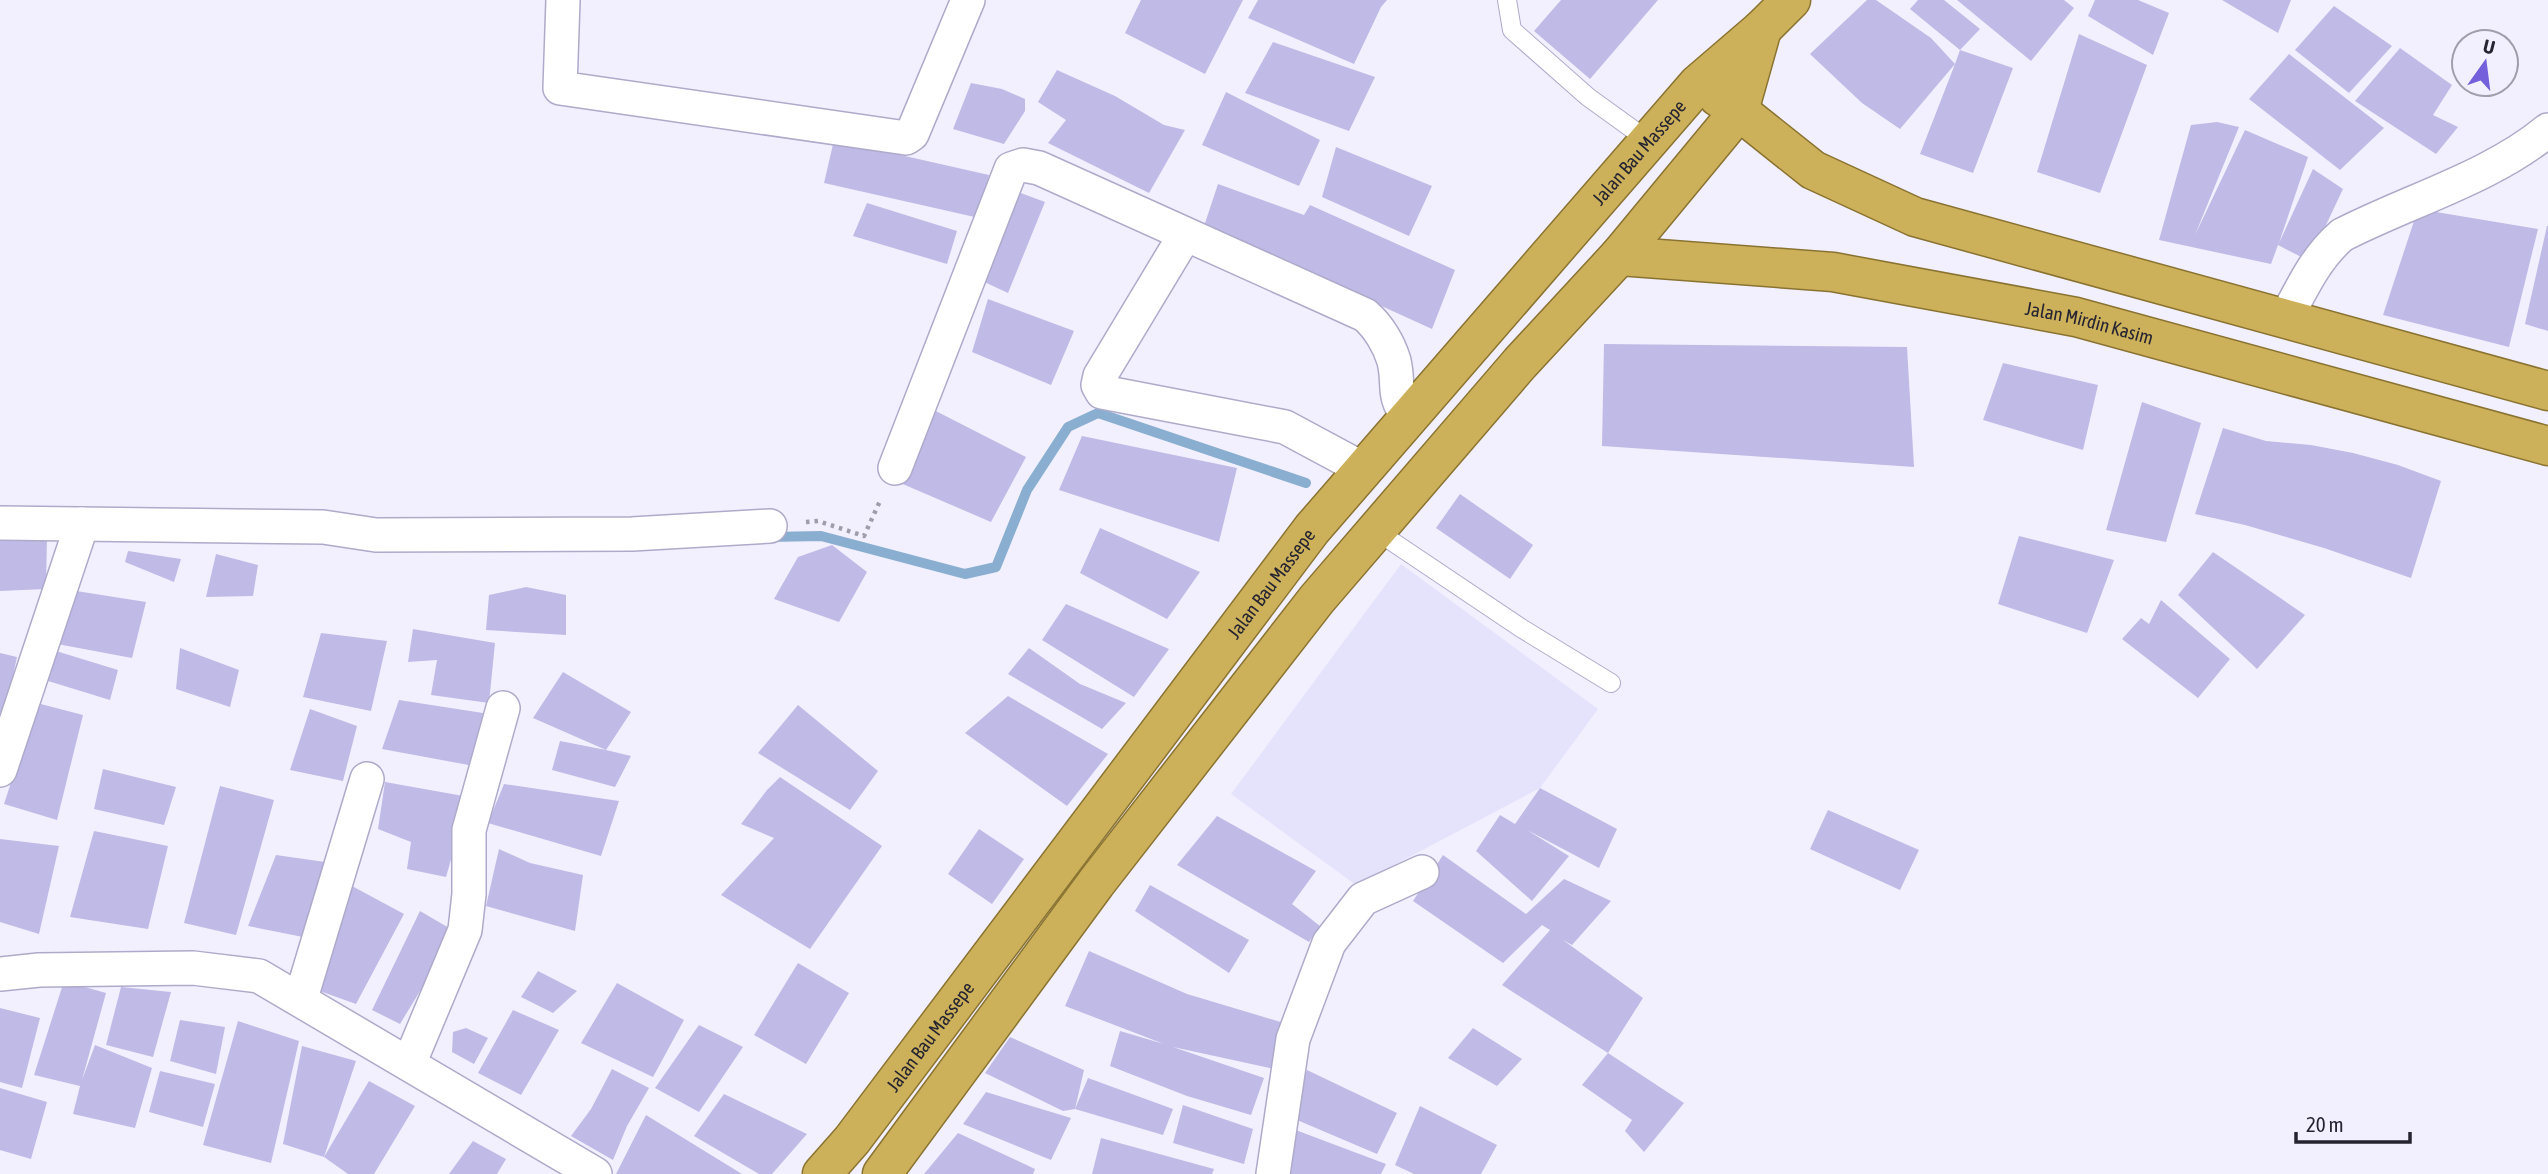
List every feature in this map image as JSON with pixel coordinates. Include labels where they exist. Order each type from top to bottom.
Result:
[{"type":"highway","name":"Jalan Bau Massepe","points":[[822,1174],[852,1140],[1312,529],[1698,84],[1776,10]]},
{"type":"highway","name":"Jalan Bau Massepe","points":[[882,1174],[1096,883],[1309,609],[1520,363],[1619,256],[1739,111],[1776,10]]},
{"type":"highway","points":[[1698,84],[1739,111],[1813,170],[1915,217],[2548,391]]},
{"type":"highway","name":"Jalan Mirdin Kasim","points":[[1619,256],[1833,271],[2076,317],[2548,446]]},
{"type":"street","points":[[563,0],[560,88],[906,138],[912,134],[968,0]]},
{"type":"street","points":[[2287,318],[2311,270],[2328,247],[2342,235],[2491,166],[2528,147],[2548,130]]},
{"type":"street","points":[[895,468],[1011,169],[1023,165],[1039,168],[1365,315],[1375,323],[1394,362],[1398,403],[1409,419]]},
{"type":"street","points":[[1185,235],[1100,376],[1098,385],[1102,392],[1285,427],[1365,470]]},
{"type":"street","points":[[0,523],[79,535],[323,527],[376,535],[632,534],[770,526]]},
{"type":"street","points":[[0,770],[79,535]]},
{"type":"street","points":[[408,1064],[465,930],[469,894],[469,830],[503,708]]},
{"type":"street","points":[[301,998],[367,779]]},
{"type":"street","points":[[1273,1174],[1293,1039],[1329,943],[1363,899],[1422,872]]},
{"type":"street","points":[[0,974],[39,970],[193,968],[259,976],[301,998],[596,1174]]},
{"type":"lane","points":[[1507,0],[1512,30],[1588,97],[1649,141]]},
{"type":"lane","points":[[1375,530],[1521,628],[1611,683]]},
{"type":"path","points":[[770,526],[818,521],[864,536],[895,468]]},
{"type":"shaded area","points":[[1401,564],[1598,709],[1540,788],[1356,885],[1231,794]]},
{"type":"building","points":[[1141,0],[1243,0],[1205,74],[1125,33]]},
{"type":"building","points":[[1258,0],[1387,0],[1381,7],[1354,64],[1248,18]]},
{"type":"building","points":[[1561,0],[1658,0],[1590,79],[1534,31]]},
{"type":"building","points":[[1867,0],[1876,0],[1931,38],[1955,64],[1900,129],[1862,103],[1810,54]]},
{"type":"building","points":[[1918,0],[1944,0],[1980,29],[1960,50],[1910,9]]},
{"type":"building","points":[[1957,0],[2064,0],[2074,8],[2031,61]]},
{"type":"building","points":[[2095,0],[2138,0],[2169,13],[2153,55],[2088,16]]},
{"type":"building","points":[[2222,0],[2291,0],[2278,33]]},
{"type":"building","points":[[2334,6],[2392,46],[2349,93],[2295,50]]},
{"type":"building","points":[[2079,34],[2147,65],[2100,193],[2037,172]]},
{"type":"building","points":[[1273,42],[1375,77],[1349,131],[1245,93]]},
{"type":"building","points":[[2400,48],[2450,84],[2450,88],[2433,115],[2458,127],[2436,154],[2355,101]]},
{"type":"building","points":[[1960,50],[2013,68],[1973,173],[1920,154]]},
{"type":"building","points":[[2289,54],[2384,128],[2340,170],[2249,99]]},
{"type":"building","points":[[1057,70],[1115,96],[1164,125],[1185,130],[1149,193],[1048,143],[1066,120],[1038,102]]},
{"type":"building","points":[[971,83],[1002,89],[1025,99],[1025,111],[1004,144],[953,129]]},
{"type":"building","points":[[1226,92],[1320,140],[1299,186],[1202,145]]},
{"type":"building","points":[[2217,122],[2239,127],[2195,235],[2245,130],[2308,157],[2279,243],[2313,169],[2343,189],[2309,261],[2278,245],[2271,264],[2159,240],[2191,125]]},
{"type":"building","points":[[834,140],[989,175],[979,218],[824,183]]},
{"type":"building","points":[[1336,147],[1432,186],[1409,236],[1322,197]]},
{"type":"building","points":[[1218,184],[1304,215],[1310,205],[1455,270],[1432,329],[1287,263],[1203,229]]},
{"type":"building","points":[[1013,190],[1045,202],[1008,293],[980,280]]},
{"type":"building","points":[[867,203],[957,231],[947,264],[853,236]]},
{"type":"building","points":[[2418,209],[2538,229],[2509,347],[2383,315]]},
{"type":"building","points":[[2548,226],[2548,331],[2525,324]]},
{"type":"building","points":[[988,299],[1074,331],[1051,385],[972,352]]},
{"type":"building","points":[[1604,344],[1907,347],[1914,467],[1602,446]]},
{"type":"building","points":[[2003,363],[2098,385],[2083,450],[1983,420]]},
{"type":"building","points":[[2142,402],[2201,423],[2166,542],[2106,530]]},
{"type":"building","points":[[926,406],[1026,457],[991,522],[898,482]]},
{"type":"building","points":[[2223,428],[2266,441],[2311,445],[2353,453],[2398,465],[2441,481],[2411,578],[2324,548],[2245,525],[2195,514]]},
{"type":"building","points":[[1082,436],[1237,468],[1219,542],[1059,490]]},
{"type":"building","points":[[1460,494],[1533,545],[1510,579],[1436,528]]},
{"type":"building","points":[[1100,528],[1200,572],[1167,619],[1080,573]]},
{"type":"building","points":[[47,536],[46,589],[0,591],[0,540]]},
{"type":"building","points":[[2019,536],[2114,560],[2087,633],[1998,604]]},
{"type":"building","points":[[832,545],[867,572],[839,622],[774,599],[798,557]]},
{"type":"building","points":[[128,551],[181,559],[174,582],[125,562]]},
{"type":"building","points":[[2213,552],[2305,615],[2257,669],[2178,595]]},
{"type":"building","points":[[216,554],[258,565],[253,596],[206,597]]},
{"type":"building","points":[[526,587],[566,595],[566,635],[486,630],[489,595]]},
{"type":"building","points":[[70,590],[146,602],[132,658],[57,644]]},
{"type":"building","points":[[2161,600],[2230,659],[2198,698],[2122,639],[2141,618],[2149,624]]},
{"type":"building","points":[[1066,604],[1169,649],[1134,697],[1042,640]]},
{"type":"building","points":[[413,629],[495,643],[489,703],[431,695],[437,660],[408,662]]},
{"type":"building","points":[[321,633],[387,641],[371,711],[303,697]]},
{"type":"building","points":[[180,648],[239,670],[230,707],[176,689]]},
{"type":"building","points":[[1029,648],[1080,684],[1126,703],[1102,729],[1008,674]]},
{"type":"building","points":[[56,651],[118,670],[110,700],[48,681]]},
{"type":"building","points":[[0,653],[17,657],[5,713],[0,712]]},
{"type":"building","points":[[563,672],[631,712],[606,750],[533,718]]},
{"type":"building","points":[[1008,696],[1108,754],[1067,806],[965,733]]},
{"type":"building","points":[[399,700],[483,713],[484,724],[474,766],[382,749]]},
{"type":"building","points":[[37,703],[83,715],[57,820],[4,804]]},
{"type":"building","points":[[798,705],[878,771],[850,810],[758,753]]},
{"type":"building","points":[[310,709],[357,726],[343,781],[290,770]]},
{"type":"building","points":[[560,741],[631,756],[615,787],[552,770]]},
{"type":"building","points":[[103,769],[176,787],[164,825],[94,809]]},
{"type":"building","points":[[780,777],[882,846],[810,949],[721,895],[774,838],[741,824]]},
{"type":"building","points":[[385,782],[469,797],[446,877],[407,869],[411,842],[378,829]]},
{"type":"building","points":[[504,784],[619,801],[601,856],[488,823]]},
{"type":"building","points":[[220,786],[274,800],[236,935],[184,923]]},
{"type":"building","points":[[1540,788],[1617,829],[1599,868],[1527,830],[1569,856],[1532,901],[1476,851],[1500,815],[1515,824]]},
{"type":"building","points":[[1828,810],[1919,850],[1900,890],[1810,849]]},
{"type":"building","points":[[1217,816],[1316,871],[1292,904],[1320,926],[1309,942],[1177,865]]},
{"type":"building","points":[[979,829],[1024,859],[992,904],[948,874]]},
{"type":"building","points":[[94,831],[168,846],[148,929],[70,917]]},
{"type":"building","points":[[0,839],[59,846],[39,934],[0,922]]},
{"type":"building","points":[[499,849],[530,863],[583,875],[575,931],[486,906]]},
{"type":"building","points":[[276,855],[332,863],[313,939],[248,926]]},
{"type":"building","points":[[1443,855],[1526,914],[1564,879],[1611,901],[1572,945],[1563,940],[1643,998],[1608,1053],[1502,985],[1550,930],[1542,925],[1503,963],[1413,901]]},
{"type":"building","points":[[1150,885],[1249,940],[1229,973],[1135,911]]},
{"type":"building","points":[[352,886],[404,914],[356,1004],[314,989]]},
{"type":"building","points":[[420,911],[456,932],[400,1024],[372,1010]]},
{"type":"building","points":[[1089,951],[1187,994],[1284,1023],[1274,1069],[1173,1047],[1264,1078],[1251,1115],[1187,1096],[1110,1066],[1120,1031],[1164,1044],[1065,1006]]},
{"type":"building","points":[[798,963],[849,993],[806,1064],[754,1035]]},
{"type":"building","points":[[538,971],[577,991],[553,1013],[521,997]]},
{"type":"building","points":[[64,981],[106,993],[82,1080],[95,1045],[152,1068],[135,1128],[73,1114],[80,1086],[34,1075]]},
{"type":"building","points":[[617,983],[684,1020],[653,1077],[581,1043]]},
{"type":"building","points":[[121,987],[171,992],[153,1057],[106,1045]]},
{"type":"building","points":[[0,1008],[40,1018],[22,1088],[0,1082]]},
{"type":"building","points":[[513,1010],[559,1030],[521,1095],[478,1073]]},
{"type":"building","points":[[180,1020],[225,1027],[216,1074],[170,1061]]},
{"type":"building","points":[[238,1021],[299,1041],[271,1163],[203,1145]]},
{"type":"building","points":[[699,1025],[743,1047],[699,1112],[655,1088]]},
{"type":"building","points":[[466,1028],[488,1038],[474,1064],[452,1052],[453,1032]]},
{"type":"building","points":[[1473,1028],[1522,1059],[1497,1086],[1448,1058]]},
{"type":"building","points":[[1010,1037],[1084,1070],[1075,1109],[1063,1111],[985,1073]]},
{"type":"building","points":[[302,1046],[356,1061],[324,1157],[283,1144]]},
{"type":"building","points":[[1608,1053],[1684,1103],[1644,1152],[1625,1131],[1632,1120],[1582,1085]]},
{"type":"building","points":[[612,1069],[649,1088],[627,1126],[613,1160],[571,1136],[591,1109]]},
{"type":"building","points":[[1307,1070],[1397,1113],[1377,1154],[1290,1117]]},
{"type":"building","points":[[160,1071],[215,1084],[203,1127],[149,1112]]},
{"type":"building","points":[[1088,1078],[1173,1109],[1163,1135],[1075,1109]]},
{"type":"building","points":[[369,1081],[415,1106],[374,1174],[348,1174],[324,1157]]},
{"type":"building","points":[[0,1088],[47,1102],[31,1159],[0,1150]]},
{"type":"building","points":[[986,1092],[1071,1118],[1051,1160],[963,1124]]},
{"type":"building","points":[[724,1094],[807,1134],[772,1174],[759,1174],[694,1136]]},
{"type":"building","points":[[1183,1105],[1253,1129],[1244,1164],[1173,1143]]},
{"type":"building","points":[[1420,1106],[1497,1145],[1481,1174],[1414,1174],[1395,1165]]},
{"type":"building","points":[[646,1115],[742,1174],[616,1174]]},
{"type":"building","points":[[1293,1129],[1386,1164],[1381,1174],[1280,1174]]},
{"type":"building","points":[[958,1133],[1035,1169],[1033,1174],[924,1174]]},
{"type":"building","points":[[1101,1138],[1214,1169],[1212,1174],[1092,1174]]},
{"type":"building","points":[[473,1141],[506,1159],[497,1174],[449,1174]]},
{"type":"waterway","points":[[769,537],[821,536],[965,574],[996,567],[1027,490],[1068,427],[1098,413],[1306,483]]}]
